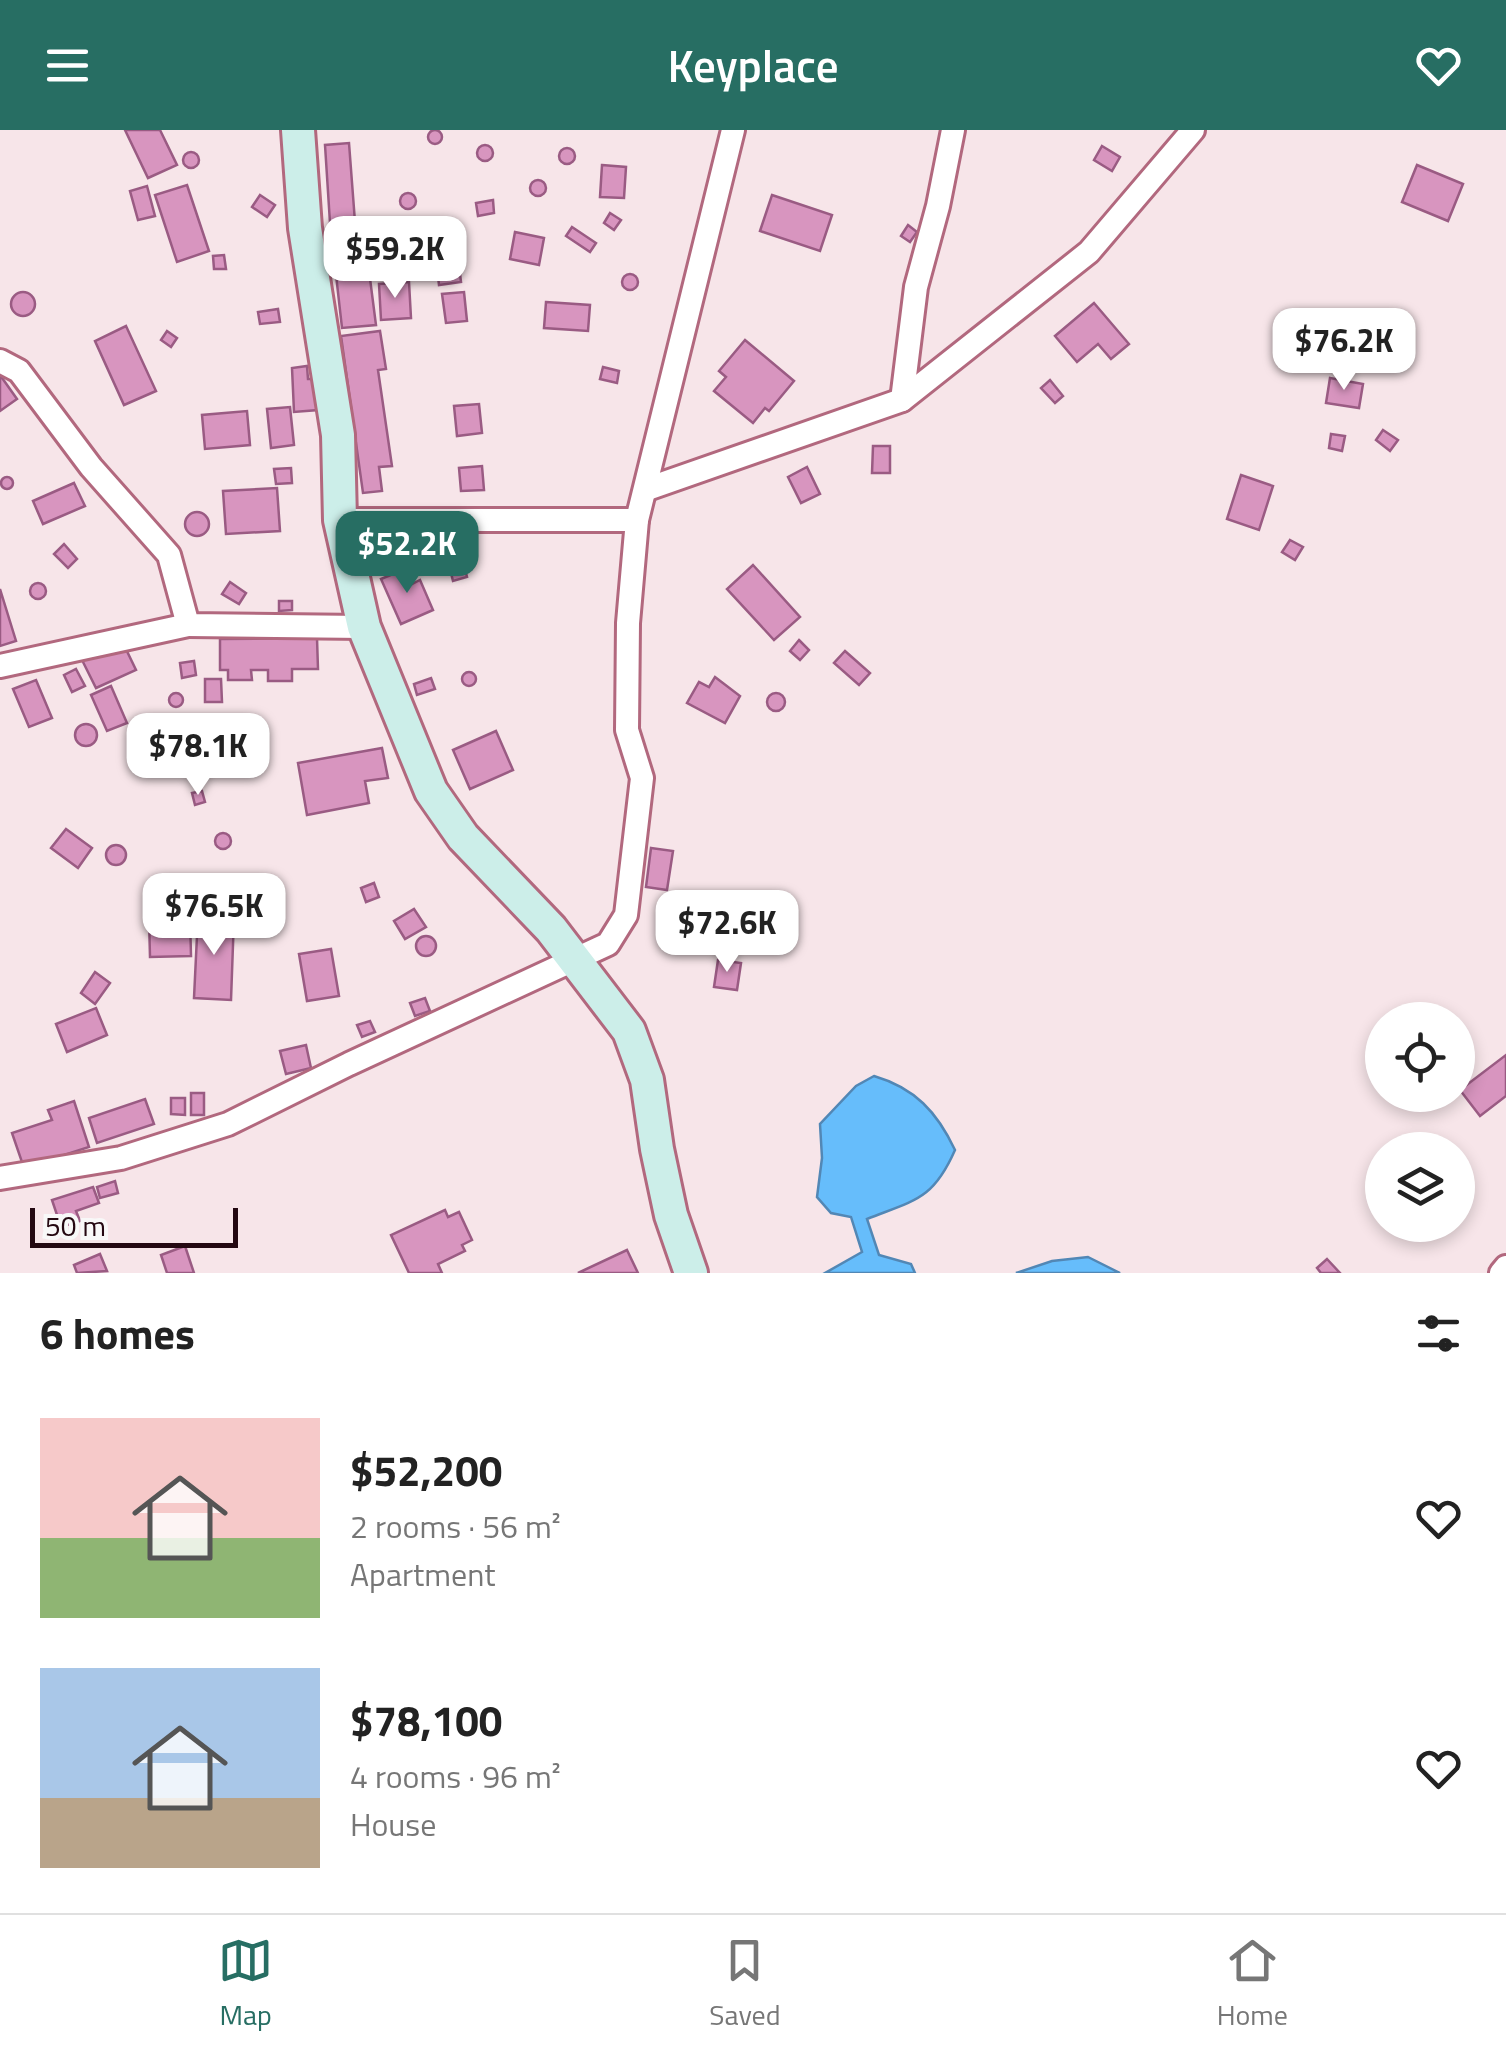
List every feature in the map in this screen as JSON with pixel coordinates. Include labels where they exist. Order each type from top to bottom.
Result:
[{"type":"street","points":[[298,130],[304,228],[338,435],[340,520],[364,627],[431,791],[463,837],[552,929],[629,1030],[647,1080],[660,1166],[691,1273]]},
{"type":"street","points":[[0,1178],[121,1158],[228,1124],[608,944],[626,915],[642,778],[627,730],[628,623],[637,520],[733,130]]},
{"type":"street","points":[[902,400],[916,287],[953,130]]},
{"type":"street","points":[[647,489],[902,400],[1089,252],[1193,130]]},
{"type":"street","points":[[0,362],[19,371],[92,467],[169,556],[188,625]]},
{"type":"street","points":[[340,520],[637,520]]},
{"type":"street","points":[[0,666],[188,625],[364,627]]},
{"type":"water","points":[[874,1076],[901,1087],[923,1103],[941,1124],[955,1150],[930,1189],[910,1202],[867,1219],[879,1255],[911,1264],[915,1273],[825,1273],[862,1252],[851,1217],[831,1213],[817,1197],[822,1158],[820,1124],[856,1086]]},
{"type":"water","points":[[1088,1257],[1120,1273],[1016,1273],[1052,1261]]},
{"type":"building","points":[[125,130],[160,130],[177,165],[148,178]]},
{"type":"building","points":[[435,130],[442,137],[435,144],[428,137]]},
{"type":"building","points":[[349,143],[355,222],[330,223],[325,145]]},
{"type":"building","points":[[485,145],[493,153],[485,161],[477,153]]},
{"type":"building","points":[[1102,146],[1120,157],[1112,171],[1094,160]]},
{"type":"building","points":[[567,148],[575,156],[567,164],[559,156]]},
{"type":"building","points":[[191,152],[199,160],[191,168],[183,160]]},
{"type":"building","points":[[602,165],[626,167],[624,198],[600,197]]},
{"type":"building","points":[[1417,165],[1463,184],[1448,221],[1402,202]]},
{"type":"building","points":[[538,180],[546,188],[538,196],[530,188]]},
{"type":"building","points":[[187,185],[209,251],[177,262],[155,195]]},
{"type":"building","points":[[147,186],[155,216],[138,220],[130,191]]},
{"type":"building","points":[[408,193],[416,201],[408,209],[400,201]]},
{"type":"building","points":[[260,195],[275,205],[267,217],[252,207]]},
{"type":"building","points":[[772,195],[832,215],[820,251],[760,231]]},
{"type":"building","points":[[493,200],[494,213],[478,216],[476,203]]},
{"type":"building","points":[[610,213],[621,220],[614,230],[604,223]]},
{"type":"building","points":[[908,225],[917,232],[910,242],[901,236]]},
{"type":"building","points":[[572,227],[596,243],[590,252],[566,236]]},
{"type":"building","points":[[515,232],[544,238],[539,265],[510,259]]},
{"type":"building","points":[[359,244],[361,260],[325,263],[324,247]]},
{"type":"building","points":[[224,255],[226,269],[214,269],[213,256]]},
{"type":"building","points":[[368,263],[376,325],[342,328],[335,266]]},
{"type":"building","points":[[459,265],[461,282],[439,285],[437,268]]},
{"type":"building","points":[[630,274],[638,282],[630,290],[622,282]]},
{"type":"building","points":[[409,282],[411,318],[381,320],[379,284]]},
{"type":"building","points":[[23,292],[35,304],[23,316],[11,304]]},
{"type":"building","points":[[464,292],[467,321],[446,323],[442,294]]},
{"type":"building","points":[[546,302],[590,305],[588,331],[544,328]]},
{"type":"building","points":[[1094,303],[1129,344],[1111,359],[1098,344],[1077,362],[1055,336]]},
{"type":"building","points":[[278,309],[280,322],[260,324],[258,312]]},
{"type":"building","points":[[126,326],[156,391],[124,405],[95,341]]},
{"type":"building","points":[[167,331],[177,338],[171,347],[161,340]]},
{"type":"building","points":[[380,331],[386,369],[378,370],[392,466],[379,467],[382,491],[363,493],[341,336]]},
{"type":"building","points":[[745,340],[794,381],[769,411],[765,408],[753,423],[714,391],[726,377],[719,371]]},
{"type":"building","points":[[307,366],[308,379],[314,379],[318,410],[294,412],[292,368]]},
{"type":"building","points":[[603,367],[619,371],[617,383],[600,379]]},
{"type":"building","points":[[0,375],[17,399],[0,411]]},
{"type":"building","points":[[1330,378],[1363,384],[1359,408],[1326,403]]},
{"type":"building","points":[[1050,380],[1063,396],[1055,403],[1041,388]]},
{"type":"building","points":[[479,404],[482,433],[457,436],[454,406]]},
{"type":"building","points":[[290,407],[294,445],[271,448],[267,409]]},
{"type":"building","points":[[247,411],[250,445],[205,449],[202,415]]},
{"type":"building","points":[[1383,430],[1398,440],[1390,451],[1376,440]]},
{"type":"building","points":[[1331,434],[1345,436],[1342,451],[1329,448]]},
{"type":"building","points":[[873,446],[890,446],[890,473],[872,473]]},
{"type":"building","points":[[482,466],[484,490],[461,491],[459,468]]},
{"type":"building","points":[[807,467],[820,494],[801,503],[788,477]]},
{"type":"building","points":[[291,468],[292,483],[276,484],[274,469]]},
{"type":"building","points":[[1241,475],[1273,486],[1259,530],[1227,519]]},
{"type":"building","points":[[7,477],[13,483],[7,489],[1,483]]},
{"type":"building","points":[[74,483],[85,506],[43,524],[33,501]]},
{"type":"building","points":[[277,488],[280,531],[226,534],[223,491]]},
{"type":"building","points":[[197,512],[206,515],[206,533],[197,536],[188,533],[185,524],[188,515]]},
{"type":"building","points":[[1290,540],[1303,547],[1295,560],[1282,552]]},
{"type":"building","points":[[64,544],[77,559],[68,568],[54,554]]},
{"type":"building","points":[[753,565],[800,617],[774,640],[727,589]]},
{"type":"building","points":[[405,569],[412,584],[420,580],[433,610],[401,624],[381,579]]},
{"type":"building","points":[[465,569],[467,577],[453,581],[451,573]]},
{"type":"building","points":[[230,582],[246,593],[239,604],[222,594]]},
{"type":"building","points":[[38,583],[46,591],[38,599],[30,591]]},
{"type":"building","points":[[0,589],[16,641],[0,646]]},
{"type":"building","points":[[279,601],[292,601],[292,610],[279,611]]},
{"type":"building","points":[[317,638],[318,669],[292,669],[292,681],[268,681],[268,670],[251,670],[252,680],[228,680],[228,670],[220,670],[220,639]]},
{"type":"building","points":[[799,640],[809,650],[800,660],[790,651]]},
{"type":"building","points":[[123,643],[136,670],[96,688],[82,660]]},
{"type":"building","points":[[845,651],[870,673],[859,685],[834,663]]},
{"type":"building","points":[[194,661],[196,675],[182,678],[180,663]]},
{"type":"building","points":[[76,669],[85,686],[72,692],[64,675]]},
{"type":"building","points":[[469,672],[476,679],[469,686],[462,679]]},
{"type":"building","points":[[715,677],[740,696],[725,723],[687,703],[699,682],[709,687]]},
{"type":"building","points":[[431,678],[435,689],[417,695],[414,684]]},
{"type":"building","points":[[205,679],[221,679],[222,702],[205,702]]},
{"type":"building","points":[[36,680],[52,718],[29,727],[13,689]]},
{"type":"building","points":[[111,686],[127,723],[107,731],[91,695]]},
{"type":"building","points":[[176,693],[183,700],[176,707],[169,700]]},
{"type":"building","points":[[776,693],[783,695],[783,709],[776,711],[769,709],[767,702],[769,695]]},
{"type":"building","points":[[82,724],[90,724],[97,735],[90,746],[82,746],[75,739],[75,731]]},
{"type":"building","points":[[496,731],[513,770],[470,789],[453,750]]},
{"type":"building","points":[[382,748],[388,778],[365,781],[369,803],[307,815],[298,763]]},
{"type":"building","points":[[202,791],[205,802],[195,805],[192,793]]},
{"type":"building","points":[[66,829],[92,848],[78,868],[51,848]]},
{"type":"building","points":[[223,833],[231,841],[223,849],[215,841]]},
{"type":"building","points":[[112,845],[120,845],[126,855],[120,865],[112,865],[106,859],[106,851]]},
{"type":"building","points":[[651,848],[673,851],[667,890],[646,887]]},
{"type":"building","points":[[196,878],[199,897],[182,900],[179,881]]},
{"type":"building","points":[[374,883],[379,897],[366,902],[361,888]]},
{"type":"building","points":[[279,904],[280,917],[264,918],[263,906]]},
{"type":"building","points":[[414,909],[426,927],[405,939],[394,921]]},
{"type":"building","points":[[198,915],[234,917],[231,1000],[194,998]]},
{"type":"building","points":[[190,917],[191,956],[150,957],[149,918]]},
{"type":"building","points":[[426,936],[436,946],[426,956],[416,946]]},
{"type":"building","points":[[331,949],[339,996],[307,1001],[299,954]]},
{"type":"building","points":[[718,960],[741,963],[737,990],[714,987]]},
{"type":"building","points":[[95,972],[110,983],[95,1004],[81,993]]},
{"type":"building","points":[[425,998],[430,1011],[415,1016],[410,1003]]},
{"type":"building","points":[[96,1008],[107,1035],[67,1052],[56,1024]]},
{"type":"building","points":[[370,1021],[375,1032],[362,1037],[357,1025]]},
{"type":"building","points":[[306,1045],[311,1068],[286,1074],[280,1051]]},
{"type":"building","points":[[1506,1055],[1506,1096],[1480,1116],[1475,1110],[1475,1079]]},
{"type":"building","points":[[191,1093],[204,1093],[204,1115],[191,1115]]},
{"type":"building","points":[[171,1098],[185,1098],[185,1115],[171,1114]]},
{"type":"building","points":[[145,1099],[154,1124],[97,1143],[89,1118]]},
{"type":"building","points":[[74,1101],[89,1147],[24,1168],[12,1133],[52,1120],[48,1110]]},
{"type":"building","points":[[115,1181],[118,1193],[100,1198],[97,1187]]},
{"type":"building","points":[[93,1187],[99,1203],[76,1211],[80,1221],[61,1227],[52,1200]]},
{"type":"building","points":[[445,1210],[448,1217],[459,1212],[472,1240],[462,1245],[465,1251],[438,1264],[442,1273],[409,1273],[391,1235]]},
{"type":"building","points":[[185,1246],[194,1273],[167,1273],[161,1255]]},
{"type":"building","points":[[627,1250],[638,1273],[578,1273]]},
{"type":"building","points":[[100,1254],[107,1271],[77,1273],[74,1265]]},
{"type":"building","points":[[1327,1259],[1340,1273],[1321,1273],[1317,1268]]}]
